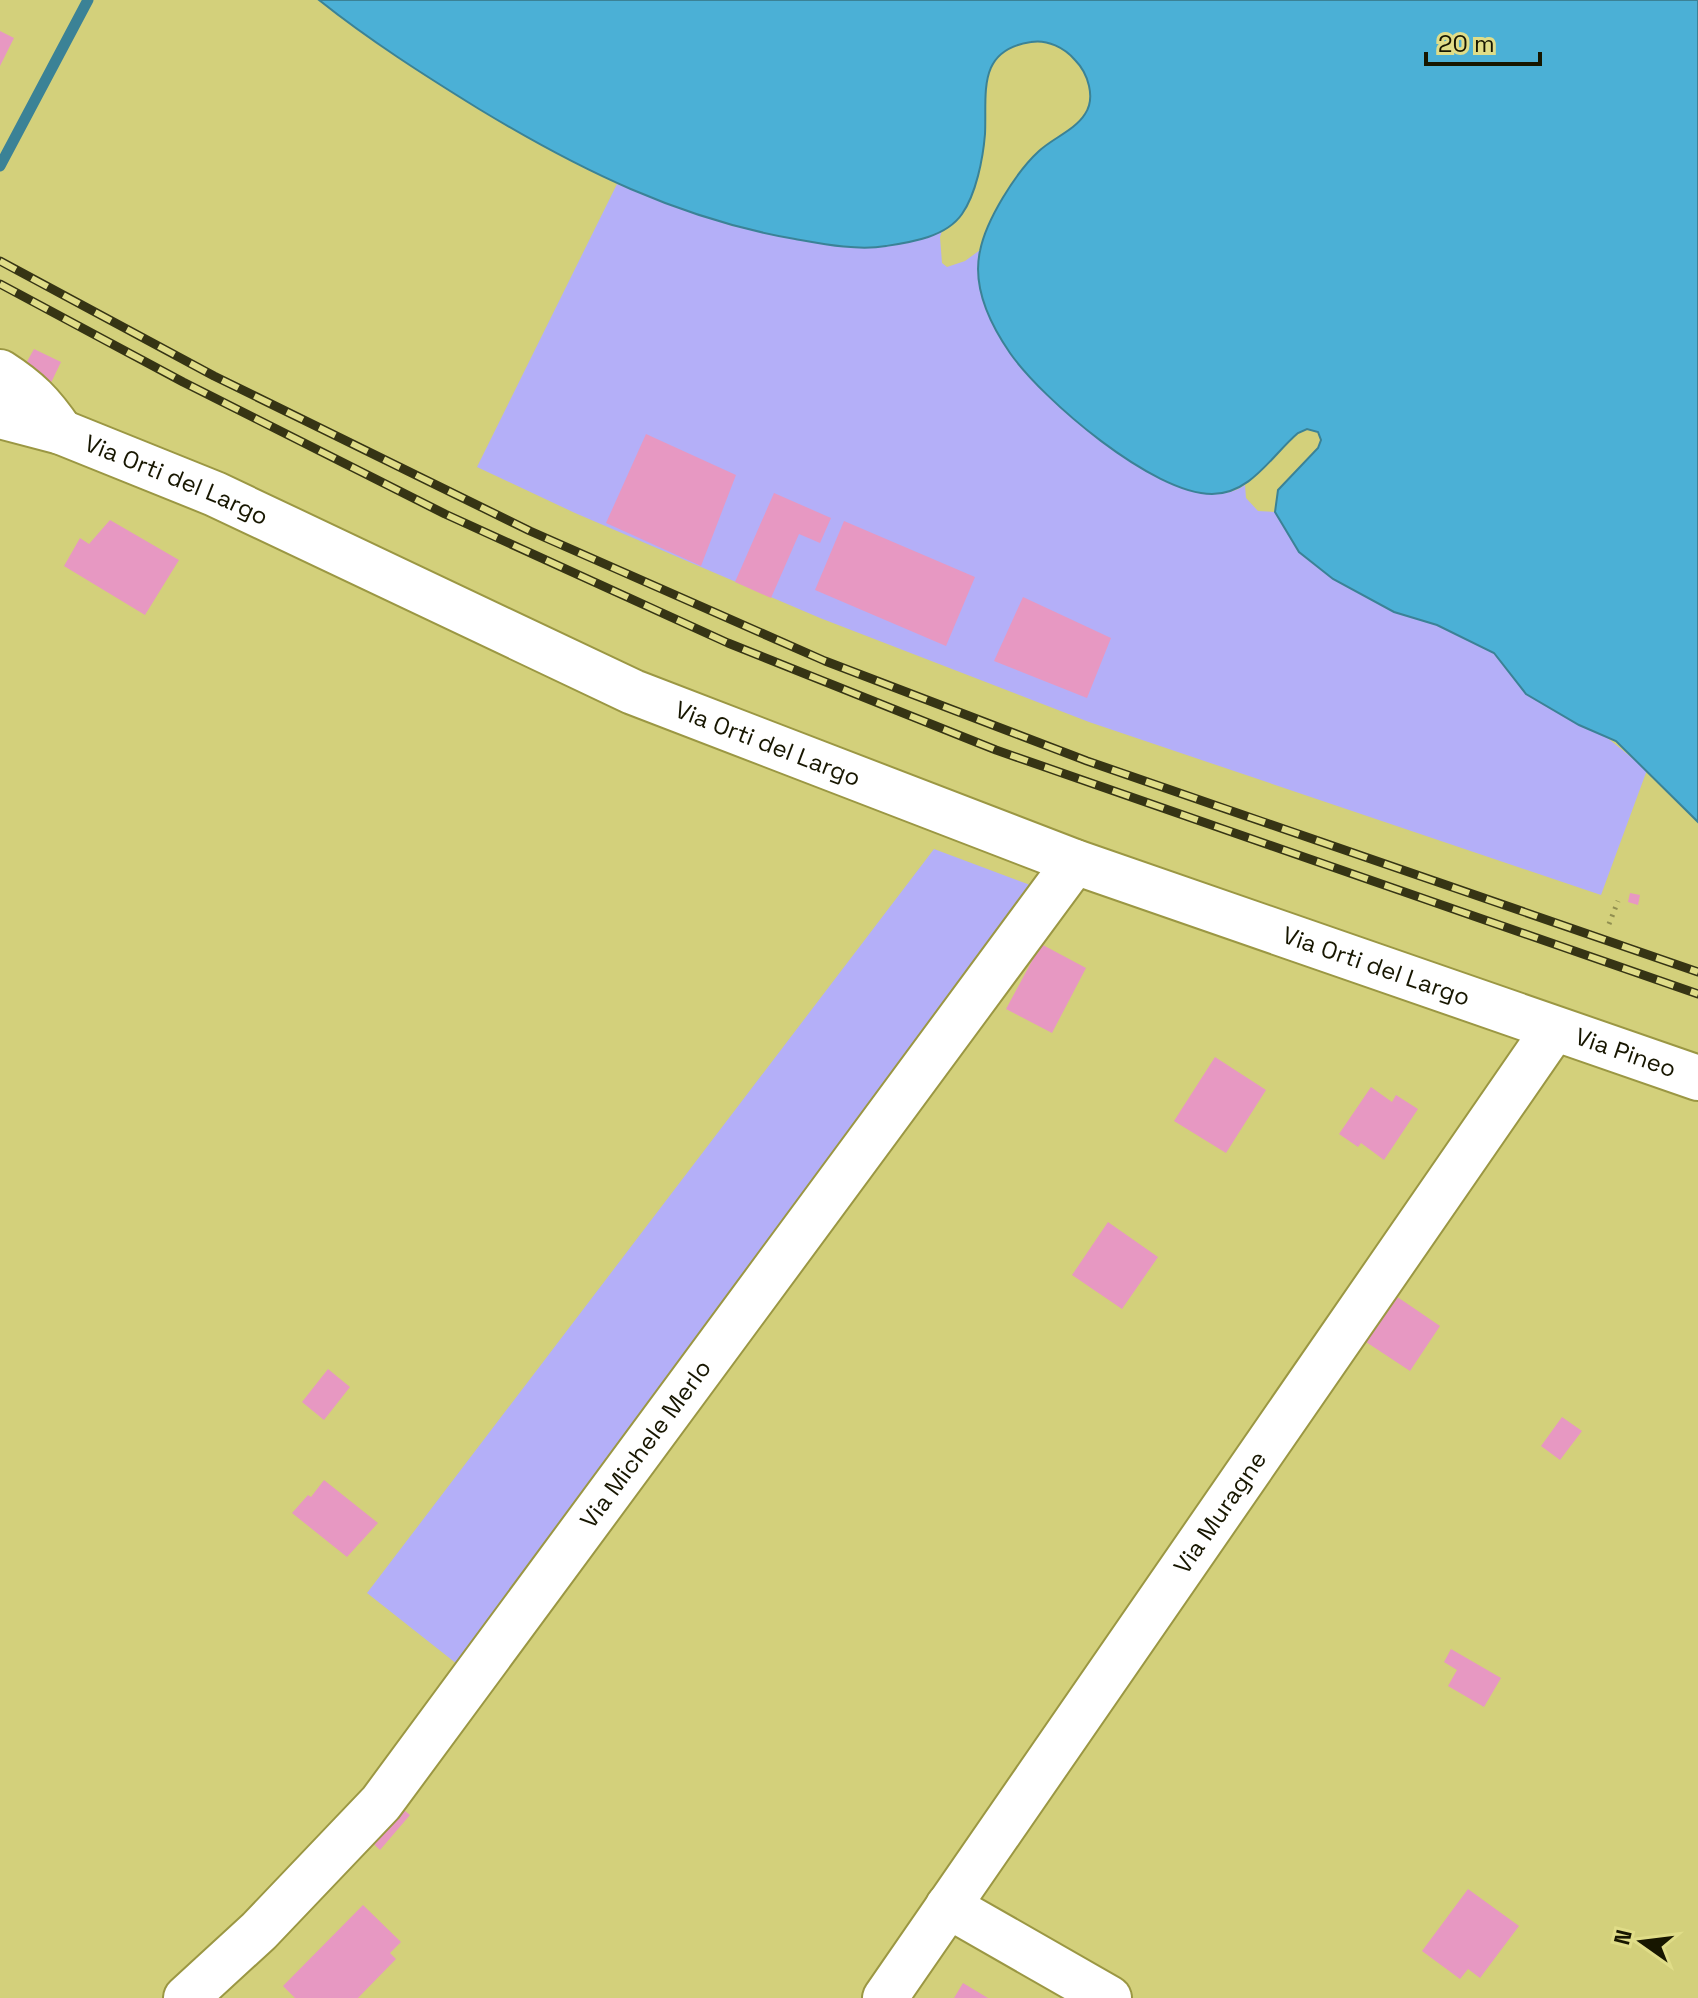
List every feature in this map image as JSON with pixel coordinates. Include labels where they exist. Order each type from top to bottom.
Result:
[{"type":"street","points":[[0,372],[25,388],[43,405],[61,432]]},
{"type":"street","name":"Via Orti del Largo","points":[[0,416],[61,432],[215,494],[633,692],[1075,862],[1554,1029]]},
{"type":"street","name":"Via Michele Merlo","points":[[186,1998],[259,1931],[381,1803],[1075,862]]},
{"type":"street","name":"Via Pineo","points":[[1554,1029],[1698,1078]]},
{"type":"street","name":"Via Muragne","points":[[885,1998],[1554,1029]]},
{"type":"street","points":[[948,1906],[1109,1998]]},
{"type":"path","points":[[1609,924],[1618,901]]},
{"type":"shaded area","points":[[617,184],[732,226],[912,240],[942,231],[942,263],[947,267],[965,261],[980,250],[979,260],[1044,391],[1100,440],[1201,493],[1224,493],[1245,485],[1246,498],[1258,511],[1275,512],[1299,552],[1394,612],[1437,625],[1494,653],[1526,694],[1605,736],[1647,770],[1601,895],[1089,722],[820,618],[575,513],[477,467]]},
{"type":"shaded area","points":[[934,849],[1041,889],[457,1664],[367,1593]]},
{"type":"water","points":[[319,0],[1698,0],[1698,822],[1616,741],[1579,725],[1526,694],[1494,653],[1437,625],[1394,612],[1333,579],[1299,552],[1275,512],[1278,490],[1318,448],[1321,440],[1318,432],[1307,429],[1298,433],[1260,472],[1238,488],[1212,494],[1188,490],[1160,479],[1101,441],[1026,373],[1010,353],[984,305],[978,265],[983,239],[995,211],[1012,184],[1039,151],[1076,125],[1088,108],[1090,93],[1087,79],[1080,65],[1061,48],[1049,43],[1031,42],[1013,47],[1001,54],[993,64],[986,89],[985,134],[978,176],[967,206],[955,222],[938,233],[917,240],[875,247],[852,247],[795,239],[711,219],[592,171],[458,96],[377,43]]},
{"type":"building","points":[[0,31],[14,38],[0,66]]},
{"type":"building","points":[[34,349],[61,362],[48,389],[20,374]]},
{"type":"building","points":[[646,434],[736,475],[701,566],[606,523]]},
{"type":"building","points":[[774,493],[831,518],[820,543],[799,534],[771,598],[735,582]]},
{"type":"building","points":[[110,520],[179,560],[145,615],[64,566],[80,538],[89,544]]},
{"type":"building","points":[[844,521],[975,577],[946,646],[815,590]]},
{"type":"building","points":[[1023,597],[1111,638],[1087,698],[994,661]]},
{"type":"building","points":[[1630,893],[1640,895],[1638,905],[1628,902]]},
{"type":"building","points":[[1041,944],[1086,968],[1052,1033],[1006,1009]]},
{"type":"building","points":[[1215,1057],[1266,1090],[1226,1153],[1174,1121]]},
{"type":"building","points":[[1371,1087],[1392,1102],[1396,1095],[1418,1109],[1384,1160],[1361,1143],[1358,1147],[1339,1134]]},
{"type":"building","points":[[1108,1222],[1158,1257],[1122,1309],[1072,1275]]},
{"type":"building","points":[[1393,1294],[1440,1326],[1410,1371],[1363,1340]]},
{"type":"building","points":[[328,1369],[350,1387],[324,1420],[302,1402]]},
{"type":"building","points":[[1562,1417],[1582,1431],[1560,1460],[1541,1446]]},
{"type":"building","points":[[324,1480],[378,1523],[347,1557],[292,1513],[308,1495],[311,1497]]},
{"type":"building","points":[[1451,1649],[1501,1678],[1484,1707],[1448,1686],[1457,1670],[1444,1662]]},
{"type":"building","points":[[394,1802],[410,1815],[380,1850],[364,1835]]},
{"type":"building","points":[[1468,1889],[1519,1926],[1480,1978],[1468,1969],[1460,1979],[1422,1951]]},
{"type":"building","points":[[363,1905],[401,1942],[390,1953],[396,1959],[358,1998],[295,1998],[283,1986]]},
{"type":"building","points":[[963,1983],[988,1998],[954,1998]]},
{"type":"waterway","points":[[0,166],[88,0]]},
{"type":"railway","points":[[0,261],[214,376],[530,531],[825,661],[1087,761],[1698,972]]},
{"type":"railway","points":[[0,284],[183,382],[445,514],[728,643],[996,750],[1698,994]]}]
